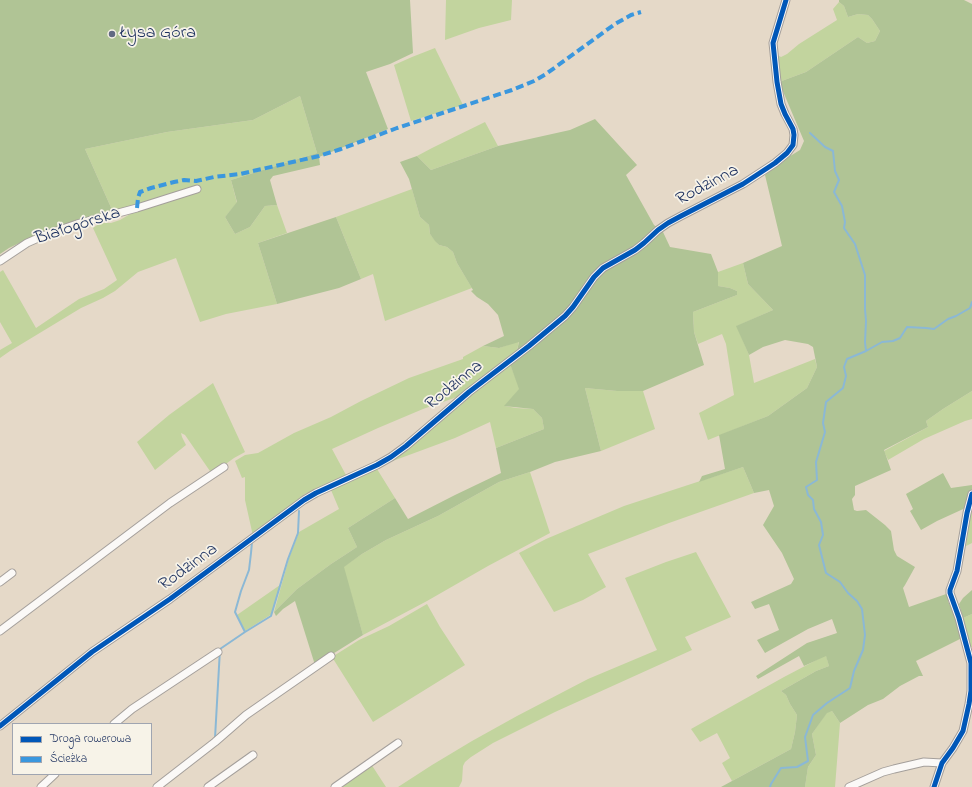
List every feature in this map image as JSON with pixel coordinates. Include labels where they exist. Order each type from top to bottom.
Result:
[{"type":"street","name":"Rodzinna","points":[[0,726],[92,652],[170,599],[304,500],[377,465],[406,446],[466,394],[529,346],[565,316],[594,277],[603,268],[635,250],[668,223],[744,184],[787,153],[793,145],[794,135],[780,97],[773,43],[786,0]]},
{"type":"street","name":"Białogórska","points":[[0,261],[27,243],[45,235],[77,224],[137,208],[197,189]]},
{"type":"street","points":[[0,631],[170,503],[224,467]]},
{"type":"street","points":[[934,787],[942,763],[963,731],[971,691],[971,663],[950,590],[957,571],[967,513],[972,494]]},
{"type":"street","points":[[0,582],[12,573]]},
{"type":"street","points":[[115,723],[132,709],[218,652]]},
{"type":"street","points":[[156,787],[215,742],[246,715],[331,656]]},
{"type":"street","points":[[336,787],[398,743]]},
{"type":"street","points":[[208,787],[253,755]]},
{"type":"street","points":[[850,787],[883,772],[894,769],[924,762],[942,763]]},
{"type":"street","points":[[41,787],[54,775]]},
{"type":"green space","points":[[0,0],[410,0],[413,53],[390,64],[366,72],[388,129],[319,157],[320,165],[273,176],[270,180],[277,205],[265,206],[250,227],[235,234],[225,217],[237,202],[231,180],[317,153],[300,96],[253,120],[167,132],[85,149],[113,212],[40,233],[0,254]]},
{"type":"green space","points":[[446,0],[512,0],[511,20],[479,28],[445,40]]},
{"type":"green space","points":[[839,0],[964,0],[972,4],[972,391],[926,421],[928,427],[884,450],[891,470],[855,486],[855,495],[852,499],[854,510],[866,510],[891,531],[894,550],[897,556],[915,567],[903,588],[909,607],[949,593],[948,601],[958,624],[962,638],[916,661],[923,676],[919,676],[900,686],[883,699],[868,705],[840,723],[832,711],[827,713],[812,734],[816,755],[808,767],[805,787],[721,787],[791,749],[797,715],[786,695],[781,691],[816,671],[829,666],[826,656],[804,666],[799,656],[758,679],[756,676],[807,643],[837,633],[832,619],[808,629],[765,653],[757,640],[779,630],[769,604],[755,609],[751,602],[791,584],[794,579],[782,553],[763,525],[774,506],[769,490],[754,493],[743,467],[699,482],[702,476],[725,469],[719,435],[768,416],[807,388],[817,367],[813,347],[808,344],[785,340],[763,347],[749,355],[736,326],[773,310],[748,284],[743,263],[782,246],[765,175],[782,161],[800,150],[804,141],[779,82],[806,72],[858,37],[867,43],[875,41],[880,31],[868,15],[858,14],[848,17],[844,6],[839,2]]},
{"type":"green space","points":[[839,2],[844,6],[848,17],[858,14],[868,15],[872,19],[880,31],[875,41],[867,43],[858,37],[806,72],[779,82],[777,55],[781,57],[787,54],[799,44],[837,20],[833,9]]},
{"type":"green space","points":[[435,48],[463,105],[411,121],[394,65]]},
{"type":"green space","points":[[300,96],[317,153],[231,180],[237,203],[225,217],[235,234],[250,227],[265,206],[277,205],[287,233],[258,243],[277,304],[226,314],[200,322],[176,258],[138,272],[115,291],[81,308],[0,358],[0,350],[12,343],[0,322],[0,272],[3,270],[36,328],[79,299],[104,289],[117,280],[93,228],[100,223],[111,223],[120,220],[132,213],[129,208],[113,212],[85,149],[167,132],[253,120]]},
{"type":"green space","points":[[595,119],[637,165],[626,175],[654,225],[663,232],[670,247],[711,254],[718,272],[718,286],[737,291],[737,295],[693,312],[694,332],[704,365],[643,391],[617,391],[585,388],[601,451],[555,462],[499,482],[438,516],[386,540],[362,554],[344,567],[363,635],[315,665],[295,601],[276,616],[274,612],[297,589],[357,547],[348,528],[395,498],[408,519],[501,473],[496,448],[544,429],[542,418],[533,409],[504,406],[519,389],[510,364],[516,355],[519,342],[499,348],[483,346],[504,336],[498,315],[488,304],[471,291],[473,290],[457,263],[453,252],[447,247],[439,245],[430,234],[429,225],[420,217],[409,179],[400,162],[417,156],[431,170],[498,146],[570,130]]},
{"type":"green space","points":[[485,122],[498,146],[431,170],[417,156],[432,148]]},
{"type":"green space","points":[[412,189],[420,217],[429,225],[430,234],[439,245],[447,247],[453,252],[457,263],[472,288],[385,321],[373,274],[361,279],[336,217]]},
{"type":"green space","points":[[336,217],[361,279],[339,288],[277,304],[258,243]]},
{"type":"green space","points":[[743,263],[748,284],[773,310],[737,326],[749,355],[754,383],[815,359],[817,367],[807,388],[768,416],[708,440],[699,413],[734,395],[726,344],[722,334],[698,344],[694,332],[693,312],[737,295],[737,291],[718,286],[718,272]]},
{"type":"green space","points":[[519,341],[516,355],[460,396],[423,409],[332,449],[346,475],[305,494],[253,536],[245,500],[245,477],[242,478],[235,461],[245,455],[258,453],[294,433],[331,417],[409,378],[463,359],[463,357],[483,346],[499,348]]},
{"type":"green space","points":[[510,364],[520,389],[505,406],[533,409],[542,418],[544,429],[496,448],[490,422],[455,438],[390,462],[449,414],[454,408]]},
{"type":"green space","points":[[213,383],[245,452],[212,474],[185,435],[181,433],[186,445],[155,470],[137,442],[169,415]]},
{"type":"green space","points":[[585,388],[617,391],[643,391],[655,429],[601,451]]},
{"type":"green space","points":[[972,391],[972,419],[924,439],[888,460],[884,451],[928,427],[926,421]]},
{"type":"green space","points":[[743,467],[754,493],[588,554],[606,587],[583,600],[554,612],[519,553],[546,539],[624,506]]},
{"type":"green space","points":[[377,469],[395,498],[348,528],[357,547],[297,589],[274,612],[289,558],[299,532],[339,509],[331,490]]},
{"type":"green space","points":[[530,472],[550,533],[363,635],[343,567],[386,540],[438,516],[499,482]]},
{"type":"green space","points":[[943,473],[951,488],[972,485],[972,505],[921,530],[910,511],[913,509],[906,494]]},
{"type":"green space","points":[[972,505],[972,543],[966,546]]},
{"type":"green space","points":[[696,552],[731,617],[685,637],[692,650],[555,712],[493,743],[465,762],[463,766],[462,781],[459,787],[398,787],[472,741],[517,716],[588,679],[657,650],[625,578]]},
{"type":"green space","points":[[280,585],[272,614],[245,631],[237,615]]},
{"type":"green space","points":[[972,590],[972,614],[963,618],[959,604]]},
{"type":"green space","points":[[427,604],[465,665],[373,722],[332,657],[359,640],[389,626]]},
{"type":"green space","points":[[972,614],[972,647],[969,648],[963,618]]},
{"type":"green space","points":[[826,655],[829,666],[816,671],[781,691],[786,695],[797,715],[791,749],[732,781],[722,763],[730,758],[717,733],[700,742],[691,729]]},
{"type":"green space","points":[[832,711],[840,723],[835,787],[805,787],[808,767],[816,755],[812,734],[827,712]]},
{"type":"green space","points":[[371,764],[386,787],[339,787]]},
{"type":"waterway","points":[[770,787],[781,768],[797,767],[808,761],[805,737],[813,715],[827,703],[850,688],[854,671],[863,650],[865,635],[862,609],[857,601],[848,593],[840,582],[826,573],[819,545],[823,535],[821,522],[814,509],[813,500],[808,495],[806,487],[817,480],[816,462],[825,432],[823,423],[826,402],[843,388],[846,376],[844,367],[847,359],[866,351],[865,275],[855,244],[844,228],[845,222],[842,206],[834,192],[839,180],[835,171],[833,151],[825,147],[810,133]]},
{"type":"waterway","points":[[866,351],[882,342],[893,341],[900,338],[907,327],[934,329],[948,319],[970,308],[972,302]]},
{"type":"waterway","points":[[245,632],[271,616],[288,559],[298,533],[299,511]]},
{"type":"waterway","points":[[214,739],[220,649],[245,632],[235,612],[249,570],[252,542]]},
{"type":"marked path","points":[[137,208],[140,192],[151,188],[184,180],[196,181],[240,174],[319,156],[397,128],[512,90],[534,81],[546,74],[615,24],[631,15],[641,12]]},
{"type":"cycle path","points":[[0,726],[92,652],[170,599],[304,500],[377,465],[406,446],[469,392],[565,316],[594,277],[603,268],[635,250],[668,223],[743,184],[775,163],[787,153],[793,145],[794,135],[793,129],[781,104],[773,43],[786,0]]},
{"type":"cycle path","points":[[934,787],[942,763],[963,731],[971,691],[971,663],[950,590],[957,571],[967,513],[972,494]]},
{"type":"place","name":"Łysa Góra","points":[[112,34]]}]
